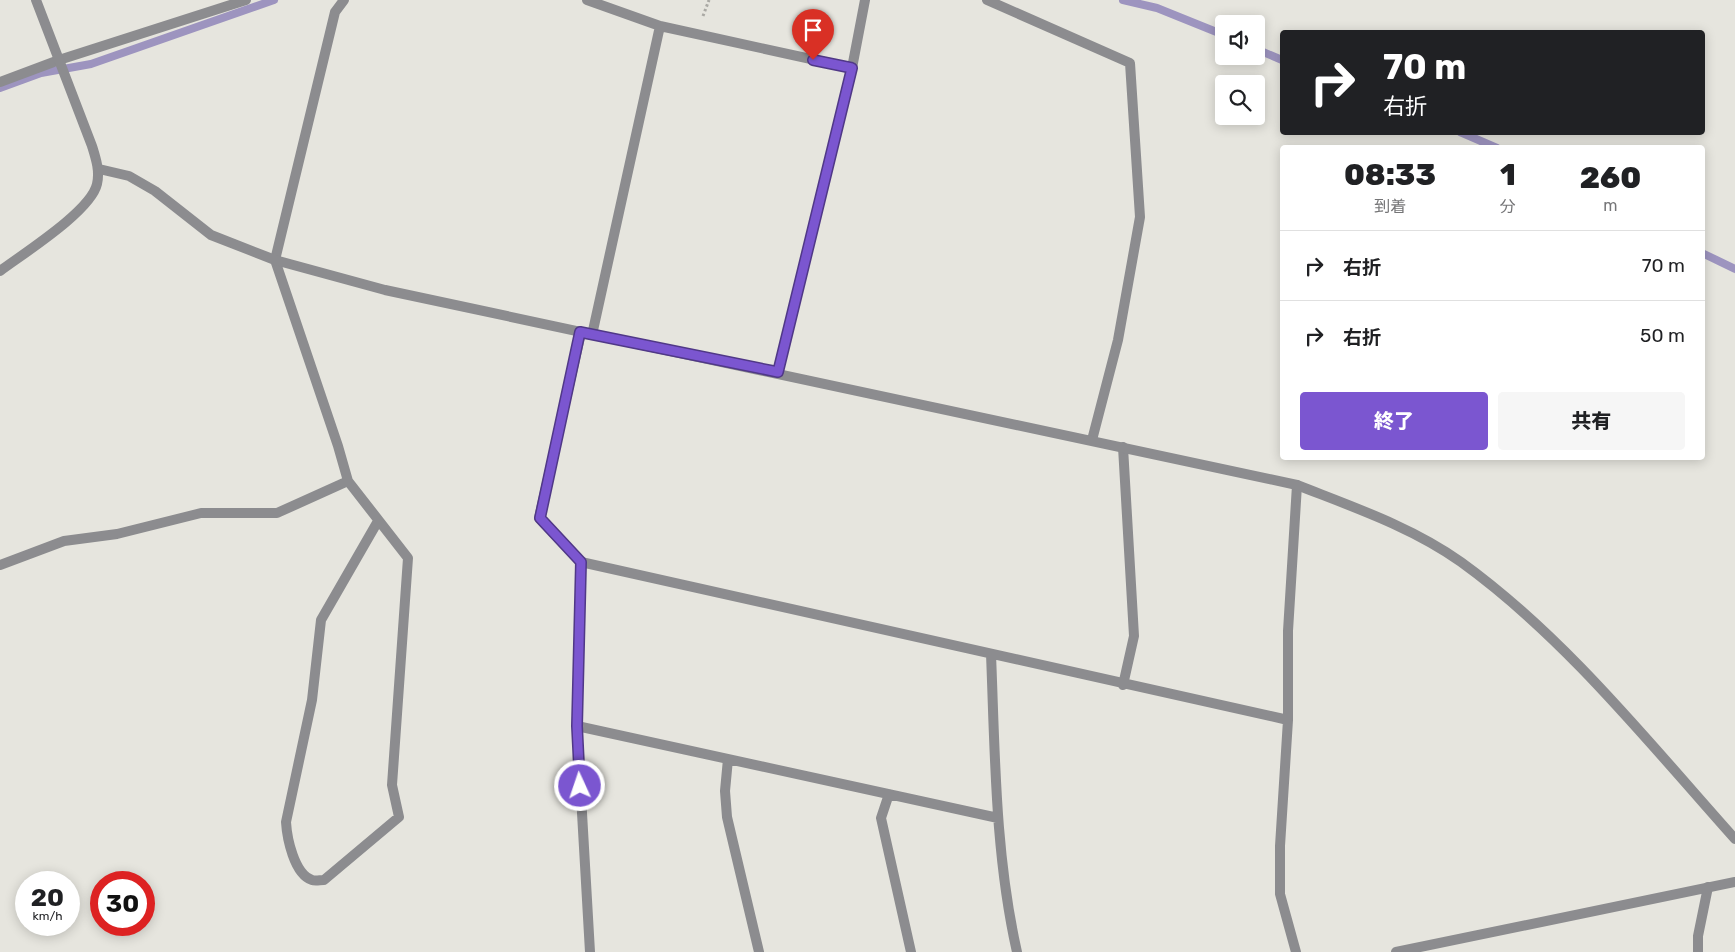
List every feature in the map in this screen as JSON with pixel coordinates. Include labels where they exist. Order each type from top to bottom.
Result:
[{"type":"street","points":[[0,271],[83,208],[94,194],[98,169],[36,0]]},
{"type":"street","points":[[0,82],[59,60],[246,0]]},
{"type":"street","points":[[344,0],[335,12],[275,260],[338,446],[348,482],[408,558],[392,785],[399,817],[324,880],[311,880],[300,870],[288,842],[286,822],[312,700],[321,620],[378,521]]},
{"type":"street","points":[[586,0],[660,26],[852,68]]},
{"type":"street","points":[[778,372],[852,68],[865,0]]},
{"type":"street","points":[[987,0],[1130,63],[1140,217],[1118,340],[1092,440]]},
{"type":"street","points":[[592,335],[660,26]]},
{"type":"street","points":[[98,169],[129,176],[155,191],[211,235],[275,260],[384,290],[592,335],[778,372],[1297,485],[1394,524],[1460,562],[1524,612],[1603,693],[1735,839]]},
{"type":"street","points":[[580,332],[540,518],[581,562],[1123,685],[1288,720]]},
{"type":"street","points":[[1123,447],[1134,636],[1123,685]]},
{"type":"street","points":[[0,565],[64,541],[118,534],[201,513],[276,513],[348,482]]},
{"type":"street","points":[[1296,952],[1280,894],[1280,846],[1288,720],[1288,631],[1297,485]]},
{"type":"street","points":[[581,562],[577,726],[590,952]]},
{"type":"street","points":[[991,654],[998,818],[1008,910],[1017,952]]},
{"type":"street","points":[[577,726],[998,818]]},
{"type":"street","points":[[728,759],[725,791],[728,817],[759,952]]},
{"type":"street","points":[[889,794],[881,818],[911,952]]},
{"type":"street","points":[[1396,952],[1735,882]]},
{"type":"street","points":[[1698,952],[1698,936],[1708,887]]},
{"type":"waterway","points":[[0,88],[41,73],[91,64],[274,0]]},
{"type":"waterway","points":[[1123,0],[1157,8],[1215,31]]},
{"type":"waterway","points":[[1265,53],[1280,59]]},
{"type":"waterway","points":[[1467,135],[1490,145]]},
{"type":"waterway","points":[[1705,254],[1735,269]]},
{"type":"route","points":[[580,786],[577,726],[581,562],[540,518],[580,332],[778,372],[852,68],[813,60]]}]
